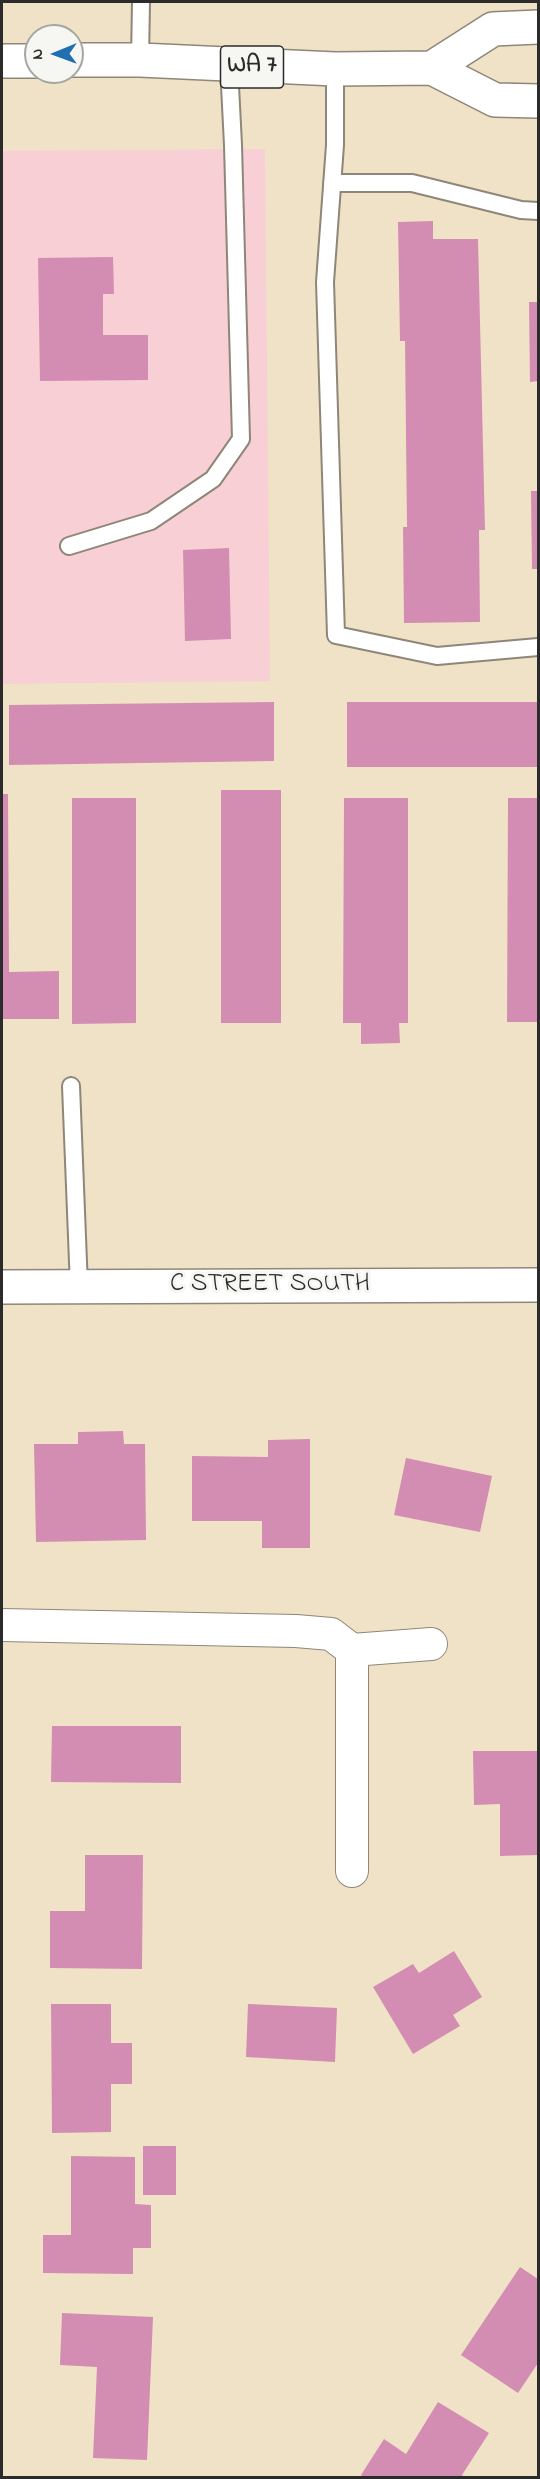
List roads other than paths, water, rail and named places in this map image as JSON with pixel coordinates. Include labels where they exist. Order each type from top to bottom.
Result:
[{"type":"main road","points":[[432,68],[493,29],[538,27]]},
{"type":"main road","name":"WA 7","points":[[84,60],[140,60],[229,66],[335,69],[432,68],[495,100],[538,101]]},
{"type":"main road","points":[[2,61],[24,61]]},
{"type":"main road","name":"C STREET SOUTH","points":[[2,1287],[538,1285]]},
{"type":"street","points":[[2,1625],[296,1631],[331,1634],[352,1650],[431,1644]]},
{"type":"street","points":[[352,1650],[352,1871]]},
{"type":"lane","points":[[140,60],[141,2]]},
{"type":"lane","points":[[69,546],[151,520],[213,479],[241,439],[234,145],[229,66]]},
{"type":"lane","points":[[335,69],[335,145],[324,282],[336,635],[437,656],[538,647]]},
{"type":"lane","points":[[332,183],[412,183],[521,210],[538,211]]},
{"type":"lane","points":[[71,1086],[79,1287]]}]
